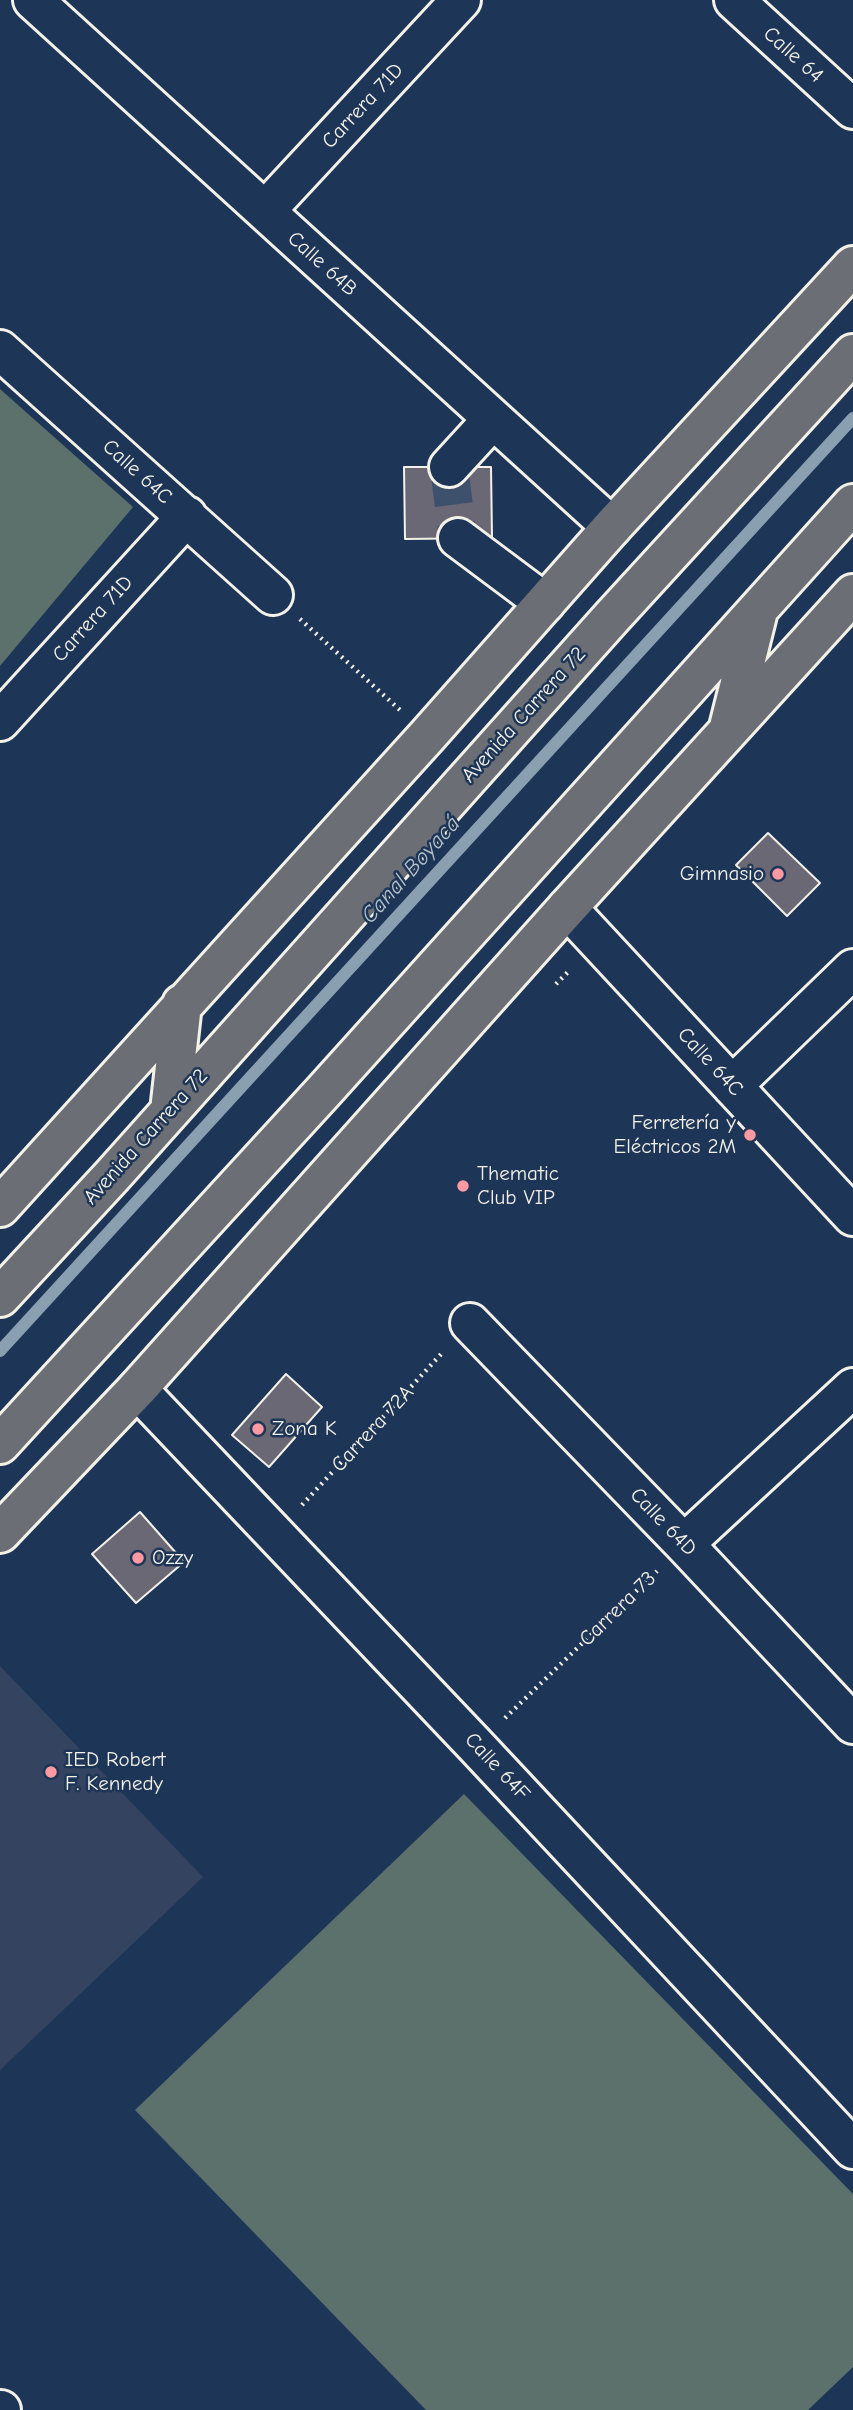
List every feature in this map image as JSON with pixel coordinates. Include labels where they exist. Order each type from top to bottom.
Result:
[{"type":"highway","points":[[0,1207],[428,735],[612,527],[853,266]]},
{"type":"highway","name":"Avenida Carrera 72","points":[[0,1297],[612,617],[853,354]]},
{"type":"highway","points":[[0,1444],[323,1092],[853,504]]},
{"type":"highway","points":[[0,1533],[137,1389],[567,908],[853,594]]},
{"type":"highway","points":[[729,729],[758,610]]},
{"type":"highway","points":[[170,1111],[182,1004]]},
{"type":"street","name":"Calle 64B","points":[[33,0],[612,527]]},
{"type":"street","name":"Carrera 71D","points":[[265,211],[461,0]]},
{"type":"street","name":"Calle 64","points":[[734,0],[853,109]]},
{"type":"street","name":"Calle 64C","points":[[0,350],[273,595]]},
{"type":"street","points":[[449,467],[493,419]]},
{"type":"street","name":"Carrera 71D","points":[[0,721],[187,516]]},
{"type":"street","points":[[458,538],[545,603]]},
{"type":"street","name":"Calle 64C","points":[[567,908],[853,1216]]},
{"type":"street","points":[[732,1086],[853,969]]},
{"type":"street","name":"Calle 64D","points":[[470,1323],[684,1544],[853,1724]]},
{"type":"street","points":[[684,1544],[853,1388]]},
{"type":"street","name":"Calle 64F","points":[[137,1389],[853,2149]]},
{"type":"path","points":[[273,595],[428,735]]},
{"type":"path","name":"Carrera 72A","points":[[276,1534],[470,1323]]},
{"type":"path","name":"Carrera 73","points":[[476,1746],[684,1544]]},
{"type":"shaded area","name":"IED Robert F. Kennedy","points":[[0,1666],[203,1877],[0,2070]]},
{"type":"green space","points":[[0,389],[133,507],[0,666]]},
{"type":"green space","points":[[464,1794],[853,2194],[853,2367],[808,2410],[426,2410],[135,2110]]},
{"type":"building","points":[[404,467],[491,467],[492,538],[405,539]]},
{"type":"building","name":"Gimnasio","points":[[768,833],[820,883],[787,916],[736,865]]},
{"type":"building","points":[[286,1374],[322,1407],[269,1467],[232,1435]]},
{"type":"building","name":"Ozzy","points":[[140,1512],[184,1562],[136,1603],[92,1554]]},
{"type":"waterway","name":"Canal Boyacá","points":[[0,1351],[853,418]]},
{"type":"tunnel","points":[[449,467],[458,538]]},
{"type":"place","name":"Gimnasio","points":[[778,874]]},
{"type":"place","name":"Ferretería y Eléctricos 2M","points":[[750,1135]]},
{"type":"place","name":"Thematic Club VIP","points":[[463,1186]]},
{"type":"place","name":"Zona K","points":[[258,1429]]},
{"type":"place","name":"Ozzy","points":[[138,1558]]},
{"type":"place","name":"IED Robert F. Kennedy","points":[[51,1772]]}]
